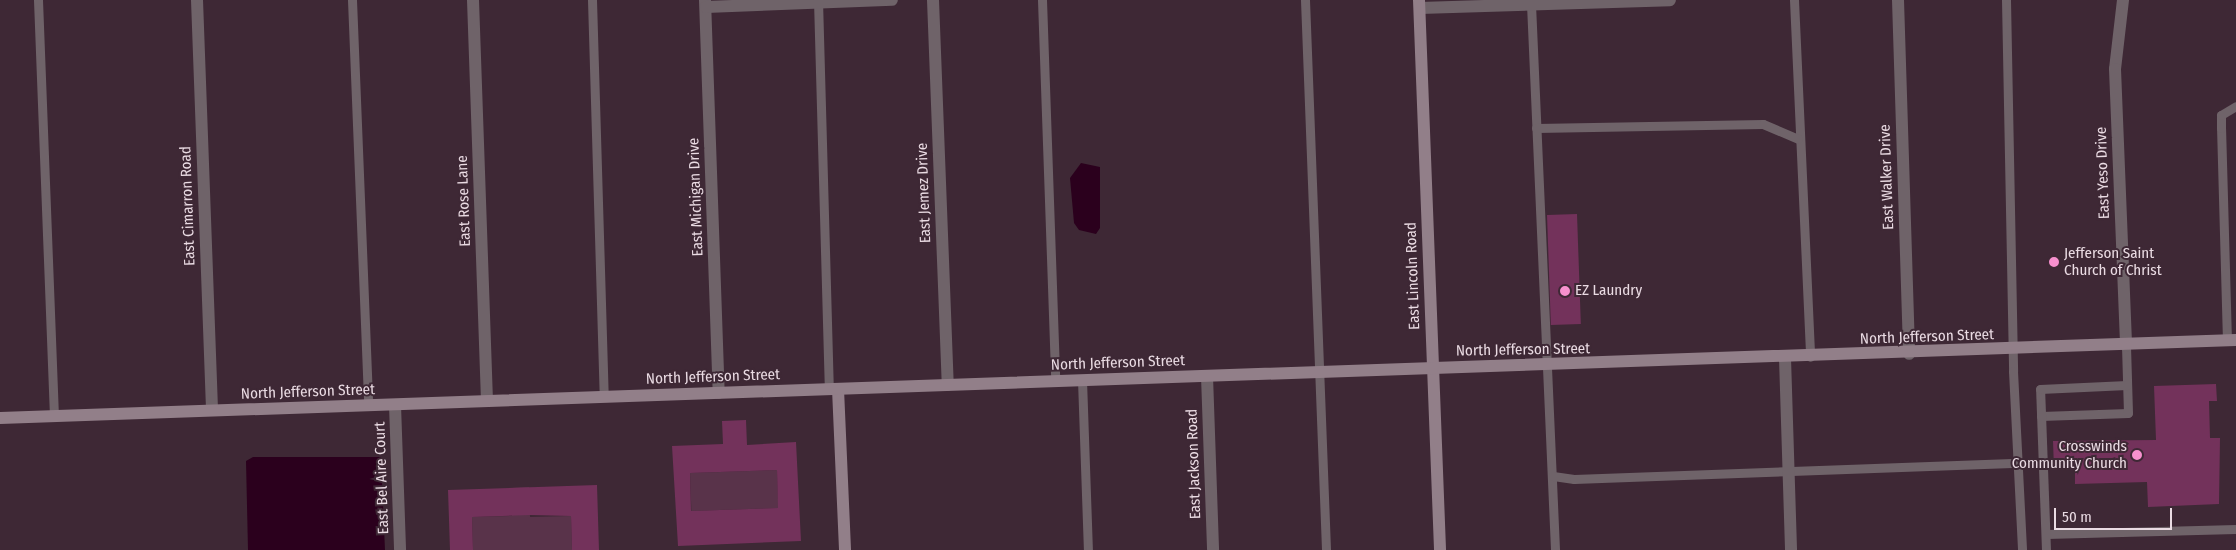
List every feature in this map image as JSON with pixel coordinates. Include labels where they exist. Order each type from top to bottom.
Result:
[{"type":"street","name":"East Cimarron Road","points":[[197,0],[212,410]]},
{"type":"street","name":"East Rose Lane","points":[[473,0],[487,401]]},
{"type":"street","points":[[706,3],[892,0]]},
{"type":"street","name":"East Jemez Drive","points":[[932,0],[948,384]]},
{"type":"street","points":[[1419,4],[1531,4],[1670,0]]},
{"type":"street","name":"East Walker Drive","points":[[1898,0],[1909,354]]},
{"type":"street","name":"East Yeso Drive","points":[[2123,0],[2114,69],[2126,346]]},
{"type":"street","name":"East Michigan Drive","points":[[706,3],[719,393]]},
{"type":"street","name":"East Lincoln Road","points":[[1419,4],[1440,550]]},
{"type":"street","name":"North Jefferson Street","points":[[0,418],[948,384],[1909,354],[2231,340]]},
{"type":"street","points":[[1785,358],[1791,550]]},
{"type":"street","name":"East Jackson Road","points":[[1207,376],[1213,550]]},
{"type":"street","points":[[833,389],[845,550]]},
{"type":"street","name":"East Bel Aire Court","points":[[395,405],[400,550]]},
{"type":"lane","points":[[38,0],[54,416]]},
{"type":"lane","points":[[352,0],[368,406]]},
{"type":"lane","points":[[592,0],[604,397]]},
{"type":"lane","points":[[1042,0],[1055,381]]},
{"type":"lane","points":[[1305,0],[1326,550]]},
{"type":"lane","points":[[1794,0],[1798,139],[1810,357]]},
{"type":"lane","points":[[2006,0],[2013,350],[2022,550]]},
{"type":"lane","points":[[818,1],[833,389]]},
{"type":"lane","points":[[1531,4],[1544,366],[1553,476],[1554,550]]},
{"type":"lane","points":[[2231,340],[2221,115],[2236,106]]},
{"type":"lane","points":[[1536,128],[1763,124],[1798,139]]},
{"type":"lane","points":[[2041,416],[2128,412],[2126,346]]},
{"type":"lane","points":[[1082,380],[1088,550]]},
{"type":"lane","points":[[2046,550],[2040,389],[2127,385]]},
{"type":"lane","points":[[1553,476],[1574,480],[2019,463]]},
{"type":"lane","points":[[2046,534],[2236,529]]},
{"type":"shaded area","points":[[1081,163],[1100,167],[1100,228],[1096,234],[1079,230],[1074,223],[1070,178]]},
{"type":"shaded area","points":[[253,457],[381,457],[385,550],[248,550],[246,461]]},
{"type":"shaded area","points":[[777,470],[778,508],[691,511],[690,473]]},
{"type":"shaded area","points":[[529,487],[530,517],[571,516],[572,550],[473,550],[472,517],[512,516],[511,488]]},
{"type":"building","name":"EZ Laundry","points":[[1577,214],[1581,324],[1551,325],[1547,215]]},
{"type":"building","name":"Crosswinds Community Church","points":[[2216,384],[2217,401],[2209,401],[2210,438],[2220,438],[2219,504],[2148,507],[2147,482],[2075,484],[2075,468],[2054,469],[2053,441],[2156,440],[2154,386]]},
{"type":"building","points":[[746,420],[747,445],[796,442],[801,541],[678,546],[672,446],[723,444],[722,421]],"holes":[[[777,470],[778,508],[691,511],[690,473]]]},
{"type":"building","points":[[597,485],[599,550],[572,550],[571,516],[530,515],[472,517],[473,550],[450,550],[448,490]]},
{"type":"place","name":"Jefferson Saint Church of Christ","points":[[2054,262]]},
{"type":"place","name":"EZ Laundry","points":[[1565,291]]},
{"type":"place","name":"Crosswinds Community Church","points":[[2137,455]]}]
